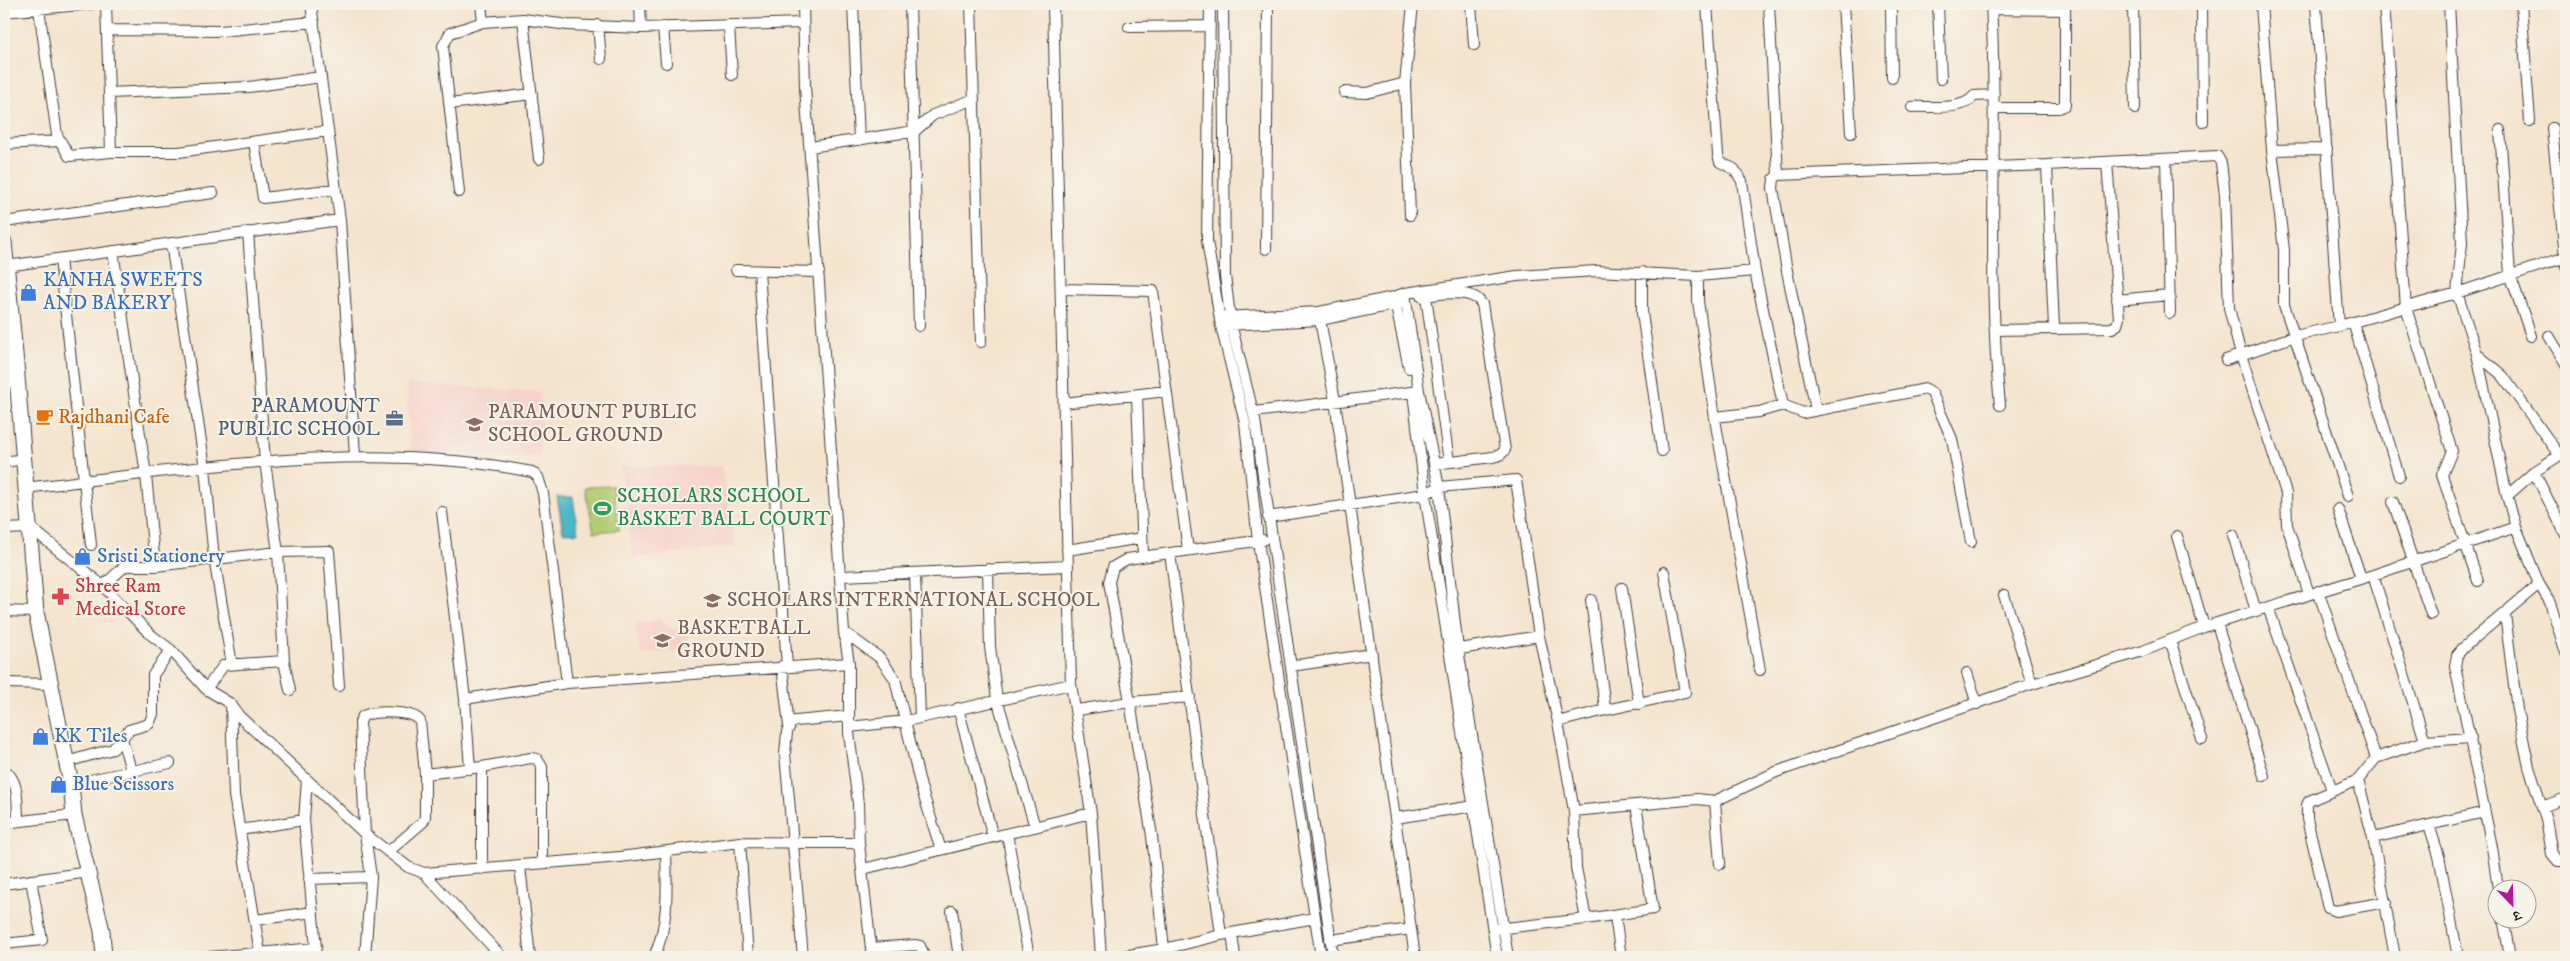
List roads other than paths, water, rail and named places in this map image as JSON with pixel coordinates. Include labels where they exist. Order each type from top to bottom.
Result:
[{"type":"street","points":[[4,12],[55,5],[91,4]]},
{"type":"street","points":[[106,4],[111,152]]},
{"type":"street","points":[[311,4],[340,220],[355,456]]},
{"type":"street","points":[[481,4],[483,22]]},
{"type":"street","points":[[640,4],[641,28]]},
{"type":"street","points":[[803,4],[802,23],[810,147],[842,576],[844,632],[849,663],[849,721],[858,803],[859,843],[871,953],[915,944],[920,946],[925,957]]},
{"type":"street","points":[[853,4],[859,140]]},
{"type":"street","points":[[910,4],[919,326]]},
{"type":"street","points":[[971,4],[981,342]]},
{"type":"street","points":[[1053,4],[1071,684],[1077,710],[1091,813],[1101,957]]},
{"type":"street","points":[[1210,4],[1207,241],[1245,422],[1258,541],[1322,957]]},
{"type":"street","points":[[1223,4],[1225,321],[1254,412],[1333,957]]},
{"type":"street","points":[[1266,249],[1268,4]]},
{"type":"street","points":[[1410,215],[1405,83],[1413,4]]},
{"type":"street","points":[[1471,4],[1474,44]]},
{"type":"street","points":[[1707,4],[1718,155],[1720,162],[1734,169],[1742,181],[1754,271],[1783,404]]},
{"type":"street","points":[[1769,4],[1778,175]]},
{"type":"street","points":[[1843,4],[1851,133]]},
{"type":"street","points":[[1890,4],[1892,78]]},
{"type":"street","points":[[1938,4],[1941,79]]},
{"type":"street","points":[[2133,4],[2135,109]]},
{"type":"street","points":[[2202,4],[2203,122]]},
{"type":"street","points":[[2261,4],[2272,150],[2284,250],[2284,305],[2348,496]]},
{"type":"street","points":[[2316,4],[2338,326]]},
{"type":"street","points":[[2384,4],[2406,308],[2452,452],[2442,475],[2478,581]]},
{"type":"street","points":[[2449,4],[2462,243],[2457,293],[2477,354],[2507,496],[2516,527],[2539,584],[2550,602],[2566,653]]},
{"type":"street","points":[[2521,4],[2530,121]]},
{"type":"street","points":[[1994,108],[2059,108],[2065,105],[2065,7],[1991,6],[1994,95],[1992,167],[1995,330],[2000,405]]},
{"type":"street","points":[[39,8],[57,135],[69,156],[111,152],[179,152],[328,131]]},
{"type":"street","points":[[524,19],[539,159]]},
{"type":"street","points":[[459,192],[443,46],[450,33],[483,22],[524,19],[568,25],[641,28],[802,23]]},
{"type":"street","points":[[107,30],[221,31],[314,22]]},
{"type":"street","points":[[598,25],[601,59]]},
{"type":"street","points":[[729,25],[732,75]]},
{"type":"street","points":[[1129,27],[1210,26]]},
{"type":"street","points":[[663,27],[666,63]]},
{"type":"street","points":[[109,93],[249,86],[321,77]]},
{"type":"street","points":[[1344,92],[1367,93],[1405,83]]},
{"type":"street","points":[[449,104],[532,94]]},
{"type":"street","points":[[1912,107],[1962,104],[1970,101],[1974,96],[1994,95]]},
{"type":"street","points":[[810,147],[915,132],[933,115],[974,99]]},
{"type":"street","points":[[2226,360],[2294,336],[2406,308],[2457,293],[2510,274],[2565,260],[2552,128]]},
{"type":"street","points":[[2500,130],[2510,274],[2531,336]]},
{"type":"street","points":[[4,144],[60,140]]},
{"type":"street","points":[[254,142],[263,198],[336,189]]},
{"type":"street","points":[[2272,150],[2327,149]]},
{"type":"street","points":[[1816,410],[1787,271],[1773,188],[1774,179],[1778,175],[2047,165],[2217,156],[2221,163],[2227,226],[2229,308],[2241,355],[2286,493],[2287,525],[2376,758]]},
{"type":"street","points":[[2166,159],[2170,313]]},
{"type":"street","points":[[1995,330],[2112,328],[2117,324],[2119,318],[2107,162]]},
{"type":"street","points":[[2047,165],[2054,328]]},
{"type":"street","points":[[4,222],[213,193]]},
{"type":"street","points":[[6,266],[340,220]]},
{"type":"street","points":[[248,232],[265,462],[278,552],[284,662],[290,690]]},
{"type":"street","points":[[4,242],[10,365],[24,460],[36,612],[71,784],[74,815],[102,931],[104,957]]},
{"type":"street","points":[[171,243],[205,468],[214,558],[232,665]]},
{"type":"street","points":[[113,251],[146,475],[154,566]]},
{"type":"street","points":[[60,259],[91,545]]},
{"type":"street","points":[[736,270],[819,272]]},
{"type":"street","points":[[759,271],[789,726],[785,754],[804,957]]},
{"type":"street","points":[[1225,321],[1320,320],[1401,299],[1517,276],[1596,271],[1698,276],[1754,271]]},
{"type":"street","points":[[1642,272],[1642,312],[1662,451]]},
{"type":"street","points":[[1698,276],[1698,301],[1714,417],[1760,670]]},
{"type":"street","points":[[1061,289],[1153,291],[1188,550]]},
{"type":"street","points":[[1225,321],[1319,312],[1426,296],[1469,294],[1477,297],[1482,304],[1505,450],[1500,455],[1493,457],[1434,464]]},
{"type":"street","points":[[2117,300],[2169,295]]},
{"type":"street","points":[[1426,296],[1449,462]]},
{"type":"street","points":[[1401,299],[1416,392],[1425,494],[1454,649],[1498,928],[1497,957]]},
{"type":"street","points":[[1320,320],[1335,402],[1348,505],[1372,654],[1415,957]]},
{"type":"street","points":[[2353,322],[2399,476]]},
{"type":"street","points":[[2549,336],[2566,364]]},
{"type":"street","points":[[2477,354],[2503,376],[2563,453],[2534,472],[2507,496]]},
{"type":"street","points":[[1714,417],[1759,412],[1783,404],[1803,412],[1926,389],[1932,393],[1952,439],[1971,542]]},
{"type":"street","points":[[1064,403],[1166,391]]},
{"type":"street","points":[[1254,412],[1416,392]]},
{"type":"street","points":[[1416,392],[1439,487],[1454,649],[1474,806],[1498,928],[1508,957]]},
{"type":"street","points":[[1137,395],[1143,554]]},
{"type":"street","points":[[25,488],[265,462],[355,456],[469,461],[532,472],[538,477],[543,493],[566,683]]},
{"type":"street","points":[[4,462],[24,460]]},
{"type":"street","points":[[2534,472],[2566,535]]},
{"type":"street","points":[[1268,517],[1425,494],[1439,487],[1516,480],[1539,636],[1558,722],[1574,811],[1576,868],[1586,919]]},
{"type":"street","points":[[2394,502],[2431,614]]},
{"type":"street","points":[[2338,509],[2361,578]]},
{"type":"street","points":[[442,512],[465,699],[470,769]]},
{"type":"street","points":[[1574,811],[1697,799],[1715,800],[1776,772],[2032,684],[2143,651],[2204,627],[2373,575],[2516,527]]},
{"type":"street","points":[[4,529],[30,528],[104,586],[150,634],[172,650],[206,689],[230,704],[239,716],[364,834],[408,867],[424,874],[502,957]]},
{"type":"street","points":[[2233,535],[2256,611]]},
{"type":"street","points":[[2177,536],[2204,627]]},
{"type":"street","points":[[1067,550],[1142,538]]},
{"type":"street","points":[[1164,949],[1152,836],[1109,582],[1110,573],[1118,563],[1143,554],[1188,550],[1273,538]]},
{"type":"street","points":[[104,586],[125,566],[154,566],[278,552],[329,551],[339,686]]},
{"type":"street","points":[[1170,552],[1221,935]]},
{"type":"street","points":[[842,576],[1068,566]]},
{"type":"street","points":[[988,569],[990,647],[997,699],[1035,827]]},
{"type":"street","points":[[1558,722],[1605,708],[1639,704],[1685,692],[1664,572]]},
{"type":"street","points":[[915,573],[920,718]]},
{"type":"street","points":[[2373,575],[2425,741]]},
{"type":"street","points":[[2496,878],[2471,738],[2456,677],[2457,655],[2539,584]]},
{"type":"street","points":[[1622,588],[1639,704]]},
{"type":"street","points":[[2004,595],[2032,684]]},
{"type":"street","points":[[1591,600],[1605,708]]},
{"type":"street","points":[[2268,607],[2332,790]]},
{"type":"street","points":[[4,611],[36,612]]},
{"type":"street","points":[[2505,614],[2517,710],[2528,767],[2542,807],[2552,854],[2558,861],[2566,861]]},
{"type":"street","points":[[2218,624],[2264,776]]},
{"type":"street","points":[[844,632],[880,658],[895,679],[921,788],[941,850]]},
{"type":"street","points":[[1454,649],[1539,636]]},
{"type":"street","points":[[2170,640],[2202,739]]},
{"type":"street","points":[[66,762],[105,753],[113,749],[129,730],[145,726],[152,720],[153,675],[172,650]]},
{"type":"street","points":[[1291,666],[1372,654]]},
{"type":"street","points":[[206,689],[224,665],[284,662]]},
{"type":"street","points":[[465,699],[566,683],[784,666],[849,663]]},
{"type":"street","points":[[1967,673],[1977,704]]},
{"type":"street","points":[[4,684],[51,684]]},
{"type":"street","points":[[789,726],[796,721],[906,722],[997,699],[1071,684]]},
{"type":"street","points":[[1077,710],[1130,702],[1190,697]]},
{"type":"street","points":[[230,704],[234,795],[255,920],[256,954]]},
{"type":"street","points":[[958,708],[993,837]]},
{"type":"street","points":[[364,957],[371,876],[364,834],[360,729],[362,716],[374,712],[416,716],[420,721],[425,774],[423,822],[388,852]]},
{"type":"street","points":[[2386,902],[2336,911],[2328,908],[2307,818],[2306,806],[2313,797],[2358,780],[2376,758],[2425,741],[2471,738]]},
{"type":"street","points":[[122,739],[131,770]]},
{"type":"street","points":[[425,774],[470,769],[531,758],[537,759],[542,766],[542,864]]},
{"type":"street","points":[[71,784],[170,763]]},
{"type":"street","points":[[482,767],[482,869]]},
{"type":"street","points":[[4,770],[15,782],[18,821]]},
{"type":"street","points":[[209,957],[316,952],[304,820],[307,780]]},
{"type":"street","points":[[2358,780],[2374,838],[2395,957]]},
{"type":"street","points":[[2542,807],[2566,798]]},
{"type":"street","points":[[1715,800],[1720,864]]},
{"type":"street","points":[[1498,928],[1615,916],[1653,909],[1636,805]]},
{"type":"street","points":[[1395,818],[1474,806]]},
{"type":"street","points":[[2374,838],[2485,812]]},
{"type":"street","points":[[863,869],[1091,813]]},
{"type":"street","points":[[4,823],[74,815]]},
{"type":"street","points":[[240,830],[304,820]]},
{"type":"street","points":[[2429,826],[2439,856],[2458,957]]},
{"type":"street","points":[[1007,834],[1029,957]]},
{"type":"street","points":[[424,874],[666,852],[740,842],[859,843]]},
{"type":"street","points":[[740,842],[748,957]]},
{"type":"street","points":[[654,957],[661,941],[667,900],[666,852]]},
{"type":"street","points":[[520,866],[530,957]]},
{"type":"street","points":[[4,884],[89,872]]},
{"type":"street","points":[[309,879],[371,876]]},
{"type":"street","points":[[4,944],[42,940],[32,880]]},
{"type":"street","points":[[952,911],[959,957]]},
{"type":"street","points":[[255,920],[312,912]]},
{"type":"street","points":[[1615,916],[1621,957]]},
{"type":"street","points":[[1117,957],[1164,949],[1221,935],[1316,918]]},
{"type":"street","points":[[2505,928],[2510,957]]},
{"type":"street","points":[[1330,940],[1411,929]]},
{"type":"street","points":[[1232,933],[1235,957]]},
{"type":"water","points":[[557,497],[573,497],[578,533],[563,532]]},
{"type":"place","name":"KANHA SWEETS AND BAKERY","points":[[29,292]]},
{"type":"place","name":"Rajdhani Cafe","points":[[44,417]]},
{"type":"place","name":"PARAMOUNT PUBLIC SCHOOL","points":[[394,418]]},
{"type":"place","name":"PARAMOUNT PUBLIC SCHOOL GROUND","points":[[474,424]]},
{"type":"place","name":"SCHOLARS SCHOOL BASKET BALL COURT","points":[[603,508]]},
{"type":"place","name":"Sristi Stationery","points":[[83,556]]},
{"type":"place","name":"Shree Ram Medical Store","points":[[61,597]]},
{"type":"place","name":"SCHOLARS INTERNATIONAL SCHOOL","points":[[713,600]]},
{"type":"place","name":"BASKETBALL GROUND","points":[[663,640]]},
{"type":"place","name":"KK Tiles","points":[[40,736]]},
{"type":"place","name":"Blue Scissors","points":[[58,784]]}]
